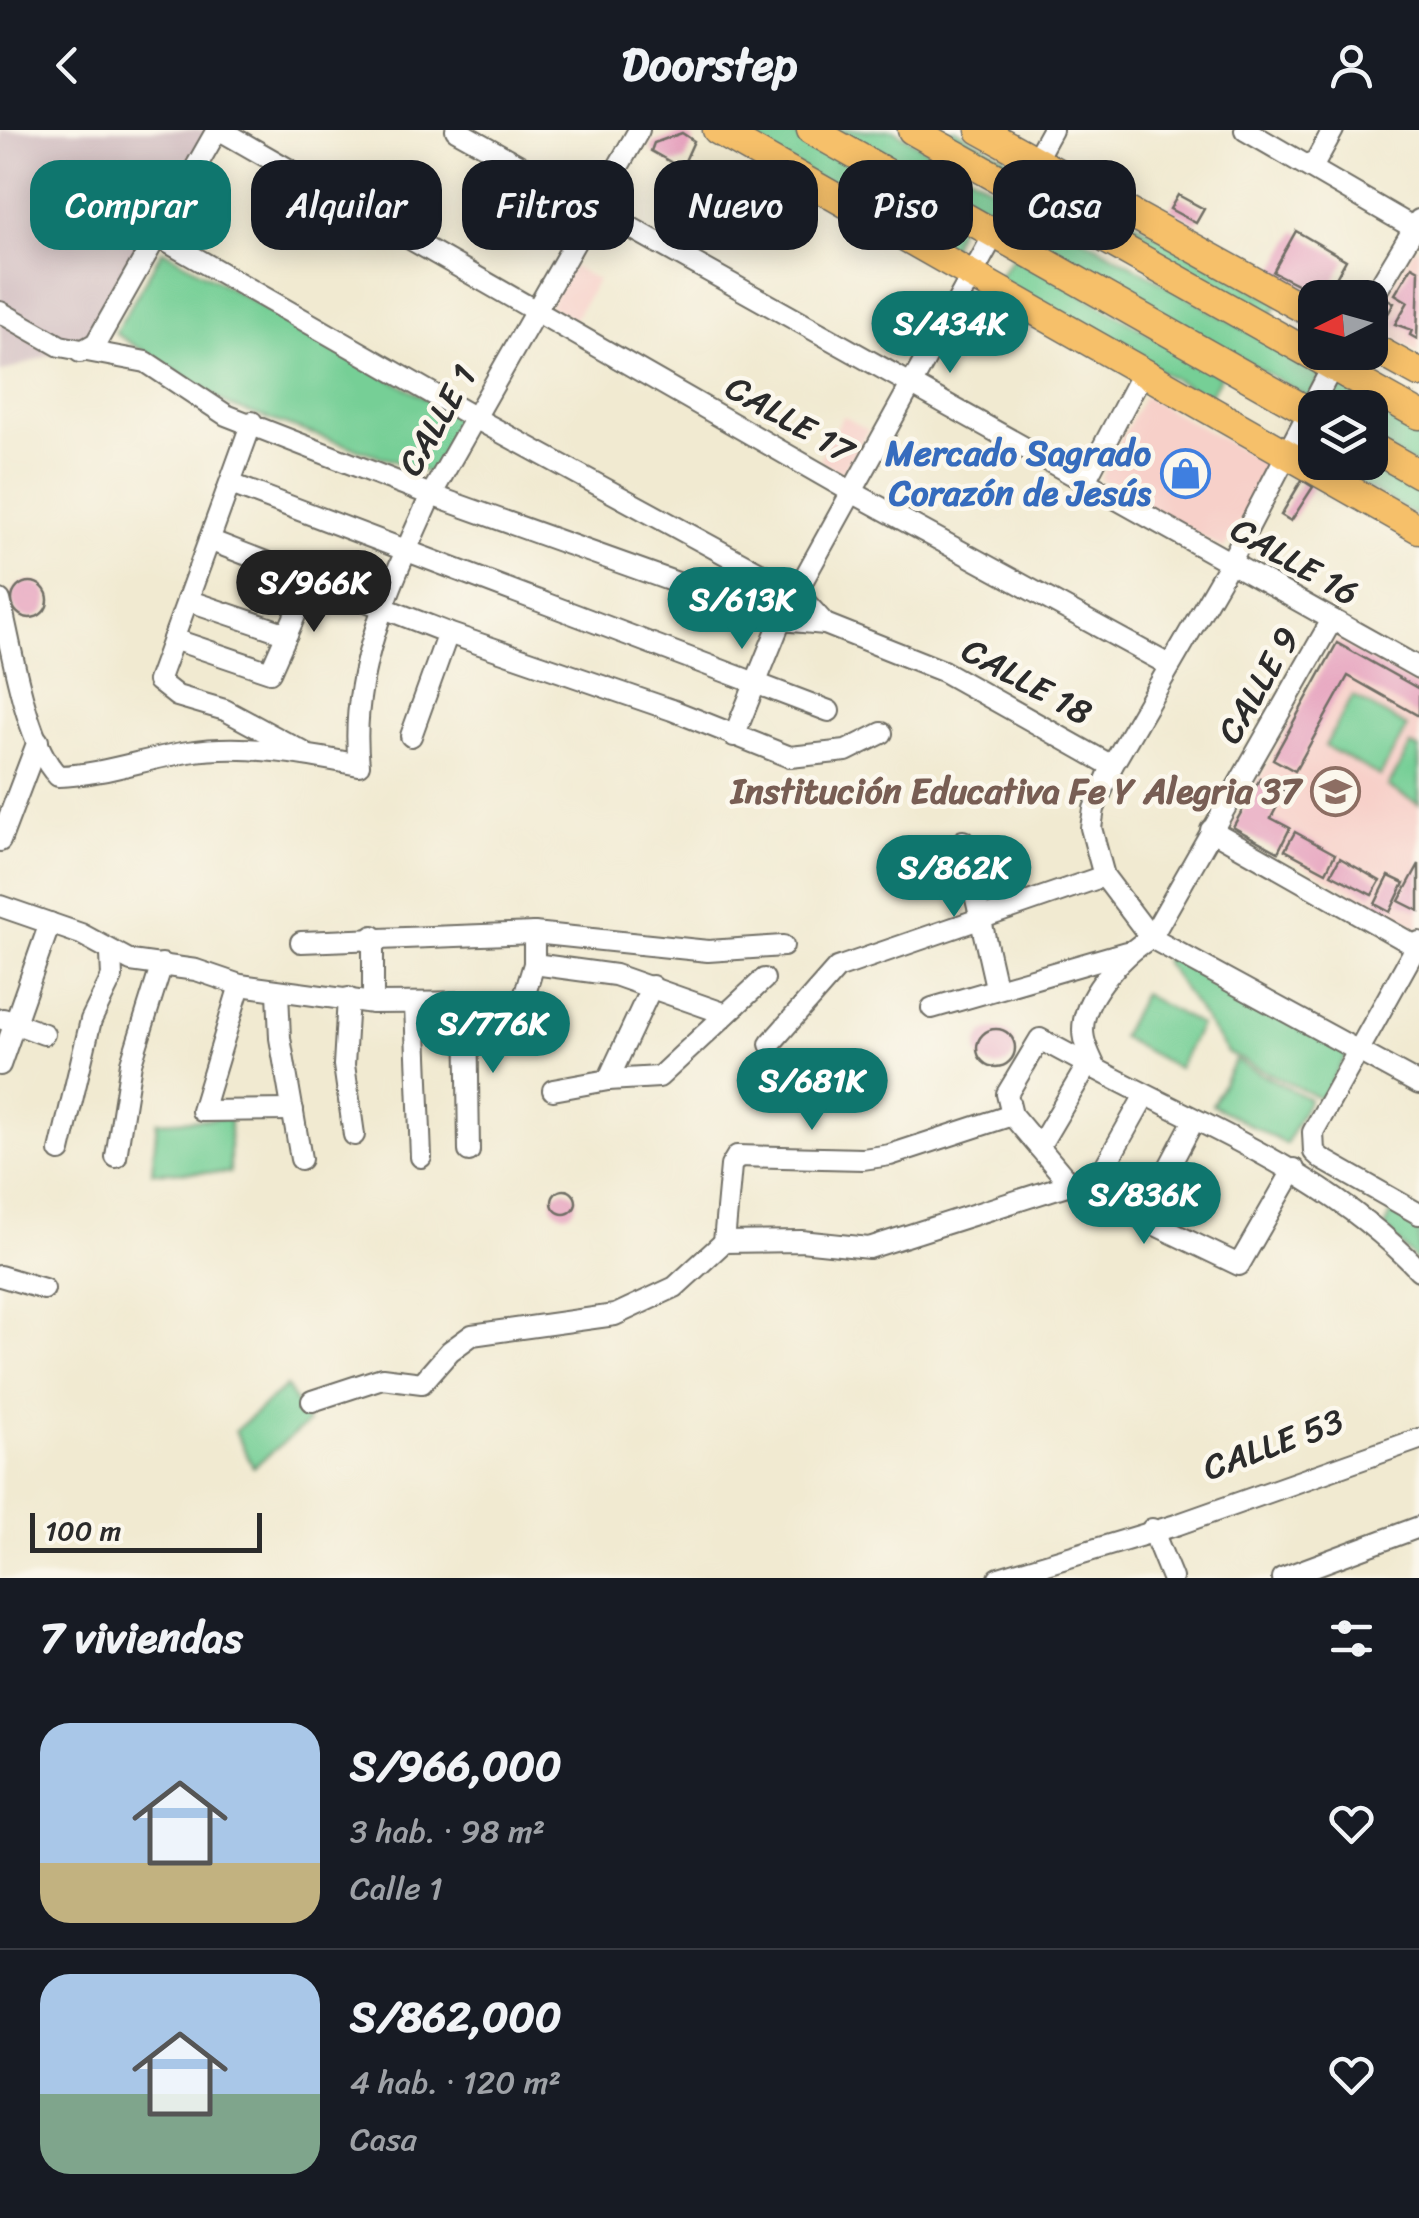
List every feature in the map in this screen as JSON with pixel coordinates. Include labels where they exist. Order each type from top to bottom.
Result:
[{"type":"main road","points":[[717,130],[1419,529]]},
{"type":"main road","points":[[811,130],[993,231]]},
{"type":"main road","points":[[912,130],[993,176]]},
{"type":"main road","points":[[980,130],[1033,160]]},
{"type":"main road","points":[[1136,217],[1298,306]]},
{"type":"main road","points":[[1026,250],[1298,405]]},
{"type":"main road","points":[[1130,250],[1298,340]]},
{"type":"main road","points":[[1388,356],[1419,373]]},
{"type":"main road","points":[[1351,370],[1419,415]]},
{"type":"main road","points":[[1388,456],[1419,474]]},
{"type":"street","points":[[201,160],[219,130]]},
{"type":"street","name":"CALLE 17","points":[[219,130],[852,492],[1169,664]]},
{"type":"street","name":"CALLE 16","points":[[456,130],[510,160]]},
{"type":"street","name":"CALLE 1","points":[[623,160],[639,130]]},
{"type":"street","points":[[1036,160],[1052,130]]},
{"type":"street","points":[[1245,130],[1417,224],[1383,280]]},
{"type":"street","points":[[1312,168],[1334,130]]},
{"type":"street","name":"CALLE 16","points":[[634,229],[1419,668]]},
{"type":"street","points":[[734,736],[781,620],[993,239]]},
{"type":"street","points":[[80,352],[96,343],[149,250]]},
{"type":"street","name":"CALLE 18","points":[[181,250],[475,418],[797,592],[825,624],[943,671],[1112,766],[1091,819],[1104,876],[1150,938],[1419,1084]]},
{"type":"street","name":"CALLE 1","points":[[307,754],[359,766],[355,729],[360,684],[407,549],[431,495],[573,250]]},
{"type":"street","points":[[0,312],[60,346],[146,362],[226,416],[252,422],[431,495],[781,620],[825,624]]},
{"type":"street","points":[[1085,481],[1142,373]]},
{"type":"street","points":[[252,422],[158,681],[165,689],[226,710],[307,754]]},
{"type":"street","points":[[1112,766],[1298,439]]},
{"type":"street","points":[[232,484],[830,711]]},
{"type":"street","points":[[209,540],[386,606],[448,634],[547,665],[790,757],[846,751],[882,733]]},
{"type":"street","points":[[173,639],[270,672],[312,577]]},
{"type":"street","points":[[0,600],[38,741],[46,765],[58,776],[95,775],[142,760],[194,751],[307,754]]},
{"type":"street","points":[[187,600],[287,634]]},
{"type":"street","name":"CALLE 9","points":[[1150,938],[1332,620]]},
{"type":"street","points":[[411,736],[448,634]]},
{"type":"street","points":[[0,841],[38,741]]},
{"type":"street","points":[[1211,830],[1418,945],[1313,1132],[1314,1152],[1419,1214]]},
{"type":"street","points":[[963,841],[996,987]]},
{"type":"street","points":[[770,1044],[837,968],[1104,876]]},
{"type":"street","points":[[0,906],[81,934],[111,954],[240,986],[415,1006],[514,1002],[524,996],[534,964],[534,932]]},
{"type":"street","points":[[0,1065],[7,1020],[50,923]]},
{"type":"street","points":[[302,942],[534,932],[708,951],[784,946]]},
{"type":"street","points":[[373,936],[373,1003]]},
{"type":"street","points":[[932,1008],[1126,952],[1150,938]]},
{"type":"street","points":[[1092,1067],[1084,1040],[1085,1018],[1103,981],[1126,952]]},
{"type":"street","points":[[60,1152],[92,1020],[112,977],[111,954]]},
{"type":"street","points":[[116,1157],[131,1063],[162,964]]},
{"type":"street","points":[[534,964],[615,975],[726,1014]]},
{"type":"street","points":[[553,1090],[608,1080],[658,1077],[764,979]]},
{"type":"street","points":[[240,986],[202,1111],[293,1110]]},
{"type":"street","points":[[608,1080],[652,986]]},
{"type":"street","points":[[278,992],[301,1159]]},
{"type":"street","points":[[348,998],[344,1064],[354,1135]]},
{"type":"street","points":[[467,1003],[469,1151]]},
{"type":"street","points":[[415,1006],[422,1156]]},
{"type":"street","points":[[7,1020],[44,1034]]},
{"type":"street","points":[[1294,1168],[1239,1264],[1070,1184],[1012,1114],[1007,1094],[1040,1039],[1294,1168],[1370,1224],[1419,1270]]},
{"type":"street","points":[[1039,1147],[1092,1067]]},
{"type":"street","points":[[1090,1193],[1145,1095]]},
{"type":"street","points":[[312,1402],[382,1378],[422,1383],[450,1351],[472,1335],[616,1315],[676,1287],[724,1242],[731,1166],[737,1156],[890,1156],[1012,1114]]},
{"type":"street","points":[[1142,1218],[1194,1120]]},
{"type":"street","points":[[724,1242],[801,1242],[869,1248],[1070,1184]]},
{"type":"street","points":[[0,1276],[44,1288]]},
{"type":"street","name":"CALLE 53","points":[[1152,1529],[1169,1515],[1419,1426]]},
{"type":"street","name":"CALLE 53","points":[[999,1578],[1152,1529],[1176,1525],[1419,1439]]},
{"type":"street","points":[[1282,1578],[1419,1527]]},
{"type":"street","points":[[1152,1529],[1172,1578]]},
{"type":"shaded area","points":[[0,130],[214,130],[197,160],[30,160],[30,250],[145,250],[94,339],[0,373]]},
{"type":"shaded area","points":[[1414,247],[1419,250],[1419,353],[1388,336],[1388,295]]},
{"type":"shaded area","points":[[572,266],[597,280],[574,320],[549,306]]},
{"type":"shaded area","name":"Mercado Sagrado Corazón de Jesús","points":[[1144,396],[1272,467],[1224,549],[1100,479]]},
{"type":"shaded area","points":[[843,416],[868,430],[842,474],[819,460]]},
{"type":"shaded area","name":"Institución Educativa Fe Y Alegria 37","points":[[1337,638],[1419,685],[1419,929],[1233,827]]},
{"type":"green space","points":[[728,130],[786,130],[841,160],[838,160],[838,191],[818,180],[818,160],[782,160]]},
{"type":"green space","points":[[833,130],[893,130],[944,160],[885,160]]},
{"type":"green space","points":[[934,130],[956,130],[1008,159],[993,160],[993,163]]},
{"type":"green space","points":[[973,177],[993,188],[993,217],[973,210]]},
{"type":"green space","points":[[1136,223],[1279,303],[1270,317],[1136,241]]},
{"type":"green space","points":[[163,250],[461,419],[432,474],[230,406],[115,333]]},
{"type":"green space","points":[[1049,250],[1105,250],[1298,359],[1298,370],[1321,372],[1315,390],[1298,391]]},
{"type":"green space","points":[[1015,255],[1221,376],[1208,398],[1000,282],[1000,274]]},
{"type":"green space","points":[[1343,384],[1354,390],[1334,390]]},
{"type":"green space","points":[[1388,408],[1419,425],[1419,467],[1388,450]]},
{"type":"green space","points":[[1388,465],[1419,483],[1419,517],[1353,480],[1388,480]]},
{"type":"green space","points":[[1353,696],[1407,727],[1380,776],[1325,746]]},
{"type":"green space","points":[[1411,745],[1419,749],[1419,804],[1388,787]]},
{"type":"green space","points":[[1168,954],[1349,1052],[1321,1099],[1228,1053],[1164,961]]},
{"type":"green space","points":[[1143,994],[1200,1025],[1178,1068],[1121,1037]]},
{"type":"green space","points":[[1235,1060],[1309,1099],[1286,1144],[1212,1105]]},
{"type":"green space","points":[[230,1118],[230,1173],[152,1172],[157,1122]]},
{"type":"green space","points":[[1392,1212],[1419,1226],[1419,1264],[1385,1227]]},
{"type":"green space","points":[[286,1386],[308,1423],[253,1467],[235,1431]]},
{"type":"building","points":[[682,133],[694,141],[685,160],[667,160],[651,151],[654,143]]},
{"type":"building","points":[[1178,195],[1204,209],[1196,223],[1170,209]]},
{"type":"building","points":[[1296,231],[1346,260],[1335,280],[1298,280],[1298,284],[1273,272]]},
{"type":"building","points":[[1412,266],[1419,270],[1417,339],[1410,335],[1412,330],[1395,324],[1408,302],[1395,294]]},
{"type":"building","points":[[1302,480],[1313,487],[1291,521],[1281,515]]},
{"type":"building","points":[[30,582],[43,587],[48,600],[43,613],[30,618],[17,613],[12,600],[17,587]]},
{"type":"building","points":[[1337,643],[1419,689],[1419,716],[1348,676],[1295,771],[1273,759]]},
{"type":"building","points":[[1260,779],[1285,791],[1271,818],[1290,828],[1278,852],[1233,827]]},
{"type":"building","points":[[1295,832],[1335,854],[1326,872],[1285,850]]},
{"type":"building","points":[[1340,858],[1380,881],[1372,895],[1331,874]]},
{"type":"building","points":[[1419,864],[1419,911],[1399,901]]},
{"type":"building","points":[[1389,876],[1404,883],[1390,912],[1375,904]]},
{"type":"building","points":[[996,1029],[1009,1035],[1015,1048],[1009,1061],[996,1067],[983,1061],[977,1048],[983,1035]]},
{"type":"building","points":[[564,1190],[576,1202],[564,1214],[552,1202]]},
{"type":"place","name":"Mercado Sagrado Corazón de Jesús","points":[[1186,473]]},
{"type":"place","name":"Institución Educativa Fe Y Alegria 37","points":[[1336,791]]}]
